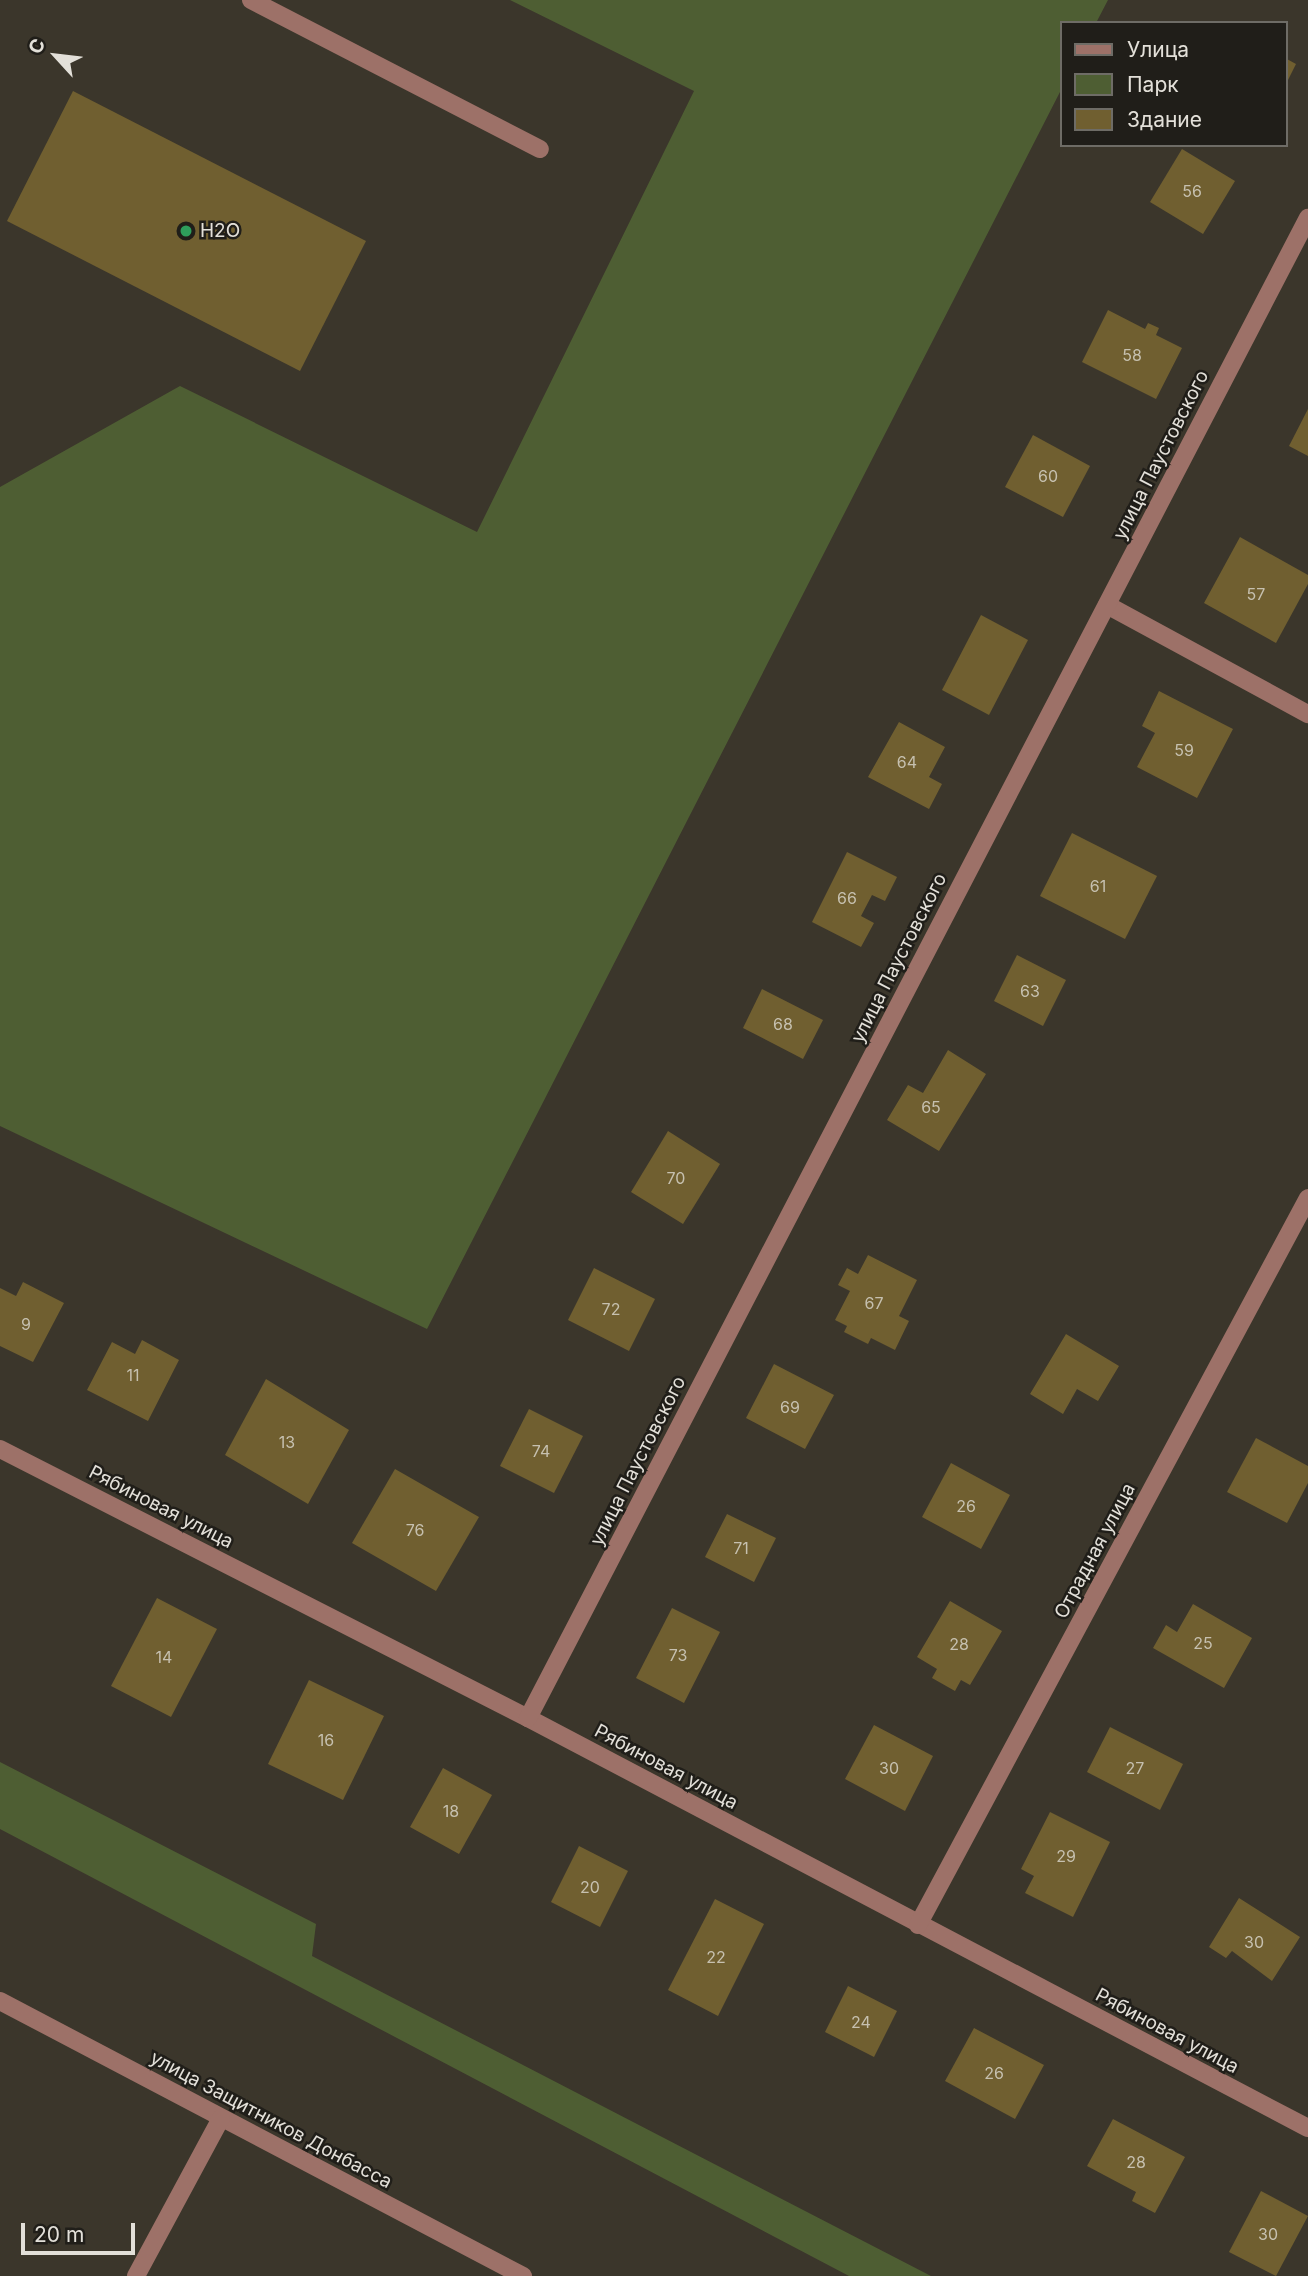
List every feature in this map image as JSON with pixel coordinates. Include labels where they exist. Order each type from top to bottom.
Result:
[{"type":"street","points":[[251,0],[540,149]]},
{"type":"street","name":"улица Паустовского","points":[[528,1718],[1308,218]]},
{"type":"street","points":[[1107,605],[1308,714]]},
{"type":"street","name":"Отрадная улица","points":[[918,1924],[1308,1198]]},
{"type":"street","name":"Рябиновая улица","points":[[0,1449],[528,1718],[1308,2128]]},
{"type":"street","name":"улица Защитников Донбасса","points":[[0,2001],[523,2276]]},
{"type":"street","points":[[136,2276],[221,2118]]},
{"type":"green space","points":[[510,0],[1108,0],[1097,21],[1060,21],[1060,92],[427,1329],[0,1126],[0,487],[180,386],[477,532],[694,91]]},
{"type":"green space","points":[[0,1762],[316,1924],[312,1956],[931,2276],[849,2276],[0,1829]]},
{"type":"building","points":[[1287,59],[1296,64],[1287,82]]},
{"type":"building","name":"H2O","points":[[73,91],[366,241],[300,371],[7,221]]},
{"type":"building","points":[[1182,149],[1235,181],[1203,234],[1150,202]]},
{"type":"building","points":[[1108,310],[1145,329],[1148,323],[1159,328],[1156,335],[1182,348],[1156,399],[1082,362]]},
{"type":"building","points":[[1308,409],[1308,456],[1289,446]]},
{"type":"building","points":[[1033,435],[1090,466],[1063,517],[1005,487]]},
{"type":"building","points":[[1240,537],[1308,575],[1308,584],[1276,643],[1204,603]]},
{"type":"building","points":[[981,615],[1028,640],[989,715],[942,690]]},
{"type":"building","points":[[1159,691],[1233,729],[1197,798],[1137,767],[1155,733],[1142,726]]},
{"type":"building","points":[[899,722],[945,747],[929,777],[942,784],[929,809],[868,777]]},
{"type":"building","points":[[1072,833],[1157,876],[1125,939],[1040,896]]},
{"type":"building","points":[[847,852],[897,877],[885,901],[872,895],[861,916],[874,923],[861,947],[812,922]]},
{"type":"building","points":[[1017,955],[1066,980],[1043,1026],[994,1001]]},
{"type":"building","points":[[762,989],[823,1020],[803,1059],[743,1028]]},
{"type":"building","points":[[948,1050],[986,1074],[939,1151],[887,1120],[908,1085],[923,1093]]},
{"type":"building","points":[[668,1131],[720,1164],[683,1224],[631,1192]]},
{"type":"building","points":[[868,1255],[917,1280],[899,1316],[909,1321],[895,1350],[871,1338],[868,1344],[844,1332],[847,1326],[835,1320],[850,1291],[838,1285],[847,1268],[858,1274]]},
{"type":"building","points":[[594,1268],[655,1299],[629,1351],[568,1320]]},
{"type":"building","points":[[23,1282],[64,1303],[33,1362],[0,1346],[0,1288],[16,1296]]},
{"type":"building","points":[[1066,1334],[1119,1366],[1098,1401],[1077,1389],[1063,1414],[1030,1394]]},
{"type":"building","points":[[142,1340],[179,1360],[148,1421],[87,1390],[112,1342],[135,1354]]},
{"type":"building","points":[[774,1364],[834,1395],[805,1449],[746,1418]]},
{"type":"building","points":[[266,1379],[349,1430],[308,1504],[225,1455]]},
{"type":"building","points":[[529,1409],[583,1436],[554,1493],[500,1466]]},
{"type":"building","points":[[1256,1438],[1308,1466],[1308,1483],[1287,1523],[1227,1492]]},
{"type":"building","points":[[951,1463],[1010,1495],[981,1549],[922,1517]]},
{"type":"building","points":[[395,1469],[479,1517],[436,1591],[352,1543]]},
{"type":"building","points":[[727,1514],[776,1538],[754,1582],[705,1557]]},
{"type":"building","points":[[157,1598],[217,1629],[171,1717],[111,1686]]},
{"type":"building","points":[[950,1601],[1002,1631],[970,1685],[961,1680],[955,1691],[932,1678],[937,1669],[917,1657]]},
{"type":"building","points":[[1193,1604],[1252,1638],[1224,1688],[1153,1648],[1166,1625],[1177,1632]]},
{"type":"building","points":[[672,1608],[720,1632],[684,1703],[636,1678]]},
{"type":"building","points":[[309,1680],[384,1716],[343,1800],[268,1764]]},
{"type":"building","points":[[874,1725],[933,1756],[905,1811],[845,1779]]},
{"type":"building","points":[[1110,1727],[1183,1764],[1160,1810],[1087,1772]]},
{"type":"building","points":[[443,1768],[492,1795],[459,1854],[410,1827]]},
{"type":"building","points":[[1050,1812],[1110,1842],[1073,1917],[1025,1893],[1034,1876],[1021,1869]]},
{"type":"building","points":[[579,1846],[628,1871],[600,1927],[551,1902]]},
{"type":"building","points":[[1239,1898],[1300,1937],[1272,1981],[1232,1951],[1226,1958],[1209,1947]]},
{"type":"building","points":[[715,1899],[764,1924],[718,2016],[668,1990]]},
{"type":"building","points":[[848,1986],[897,2011],[874,2057],[825,2032]]},
{"type":"building","points":[[974,2028],[1044,2065],[1015,2119],[945,2081]]},
{"type":"building","points":[[1113,2119],[1185,2157],[1155,2213],[1132,2201],[1136,2192],[1087,2166]]},
{"type":"building","points":[[1261,2191],[1308,2216],[1276,2276],[1229,2252]]},
{"type":"place","name":"H2O","points":[[186,231]]}]
